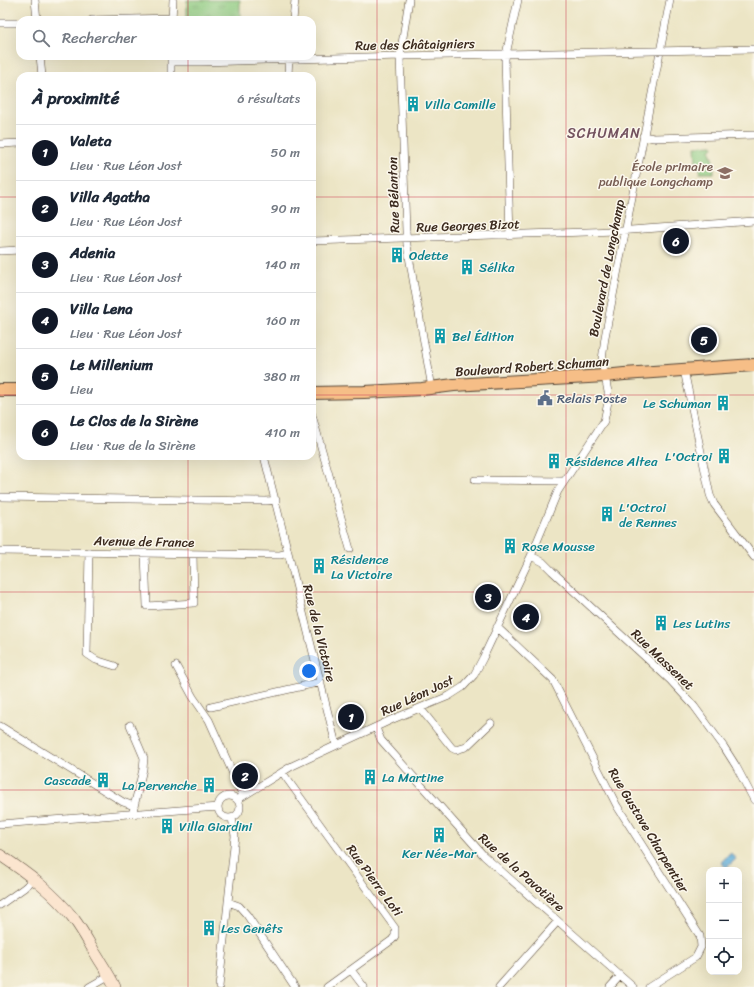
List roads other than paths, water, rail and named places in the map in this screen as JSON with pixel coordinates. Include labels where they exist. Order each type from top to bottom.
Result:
[{"type":"main road","name":"Boulevard Robert Schuman","points":[[316,393],[432,388],[754,365]]},
{"type":"main road","points":[[0,390],[16,390]]},
{"type":"main road","points":[[0,855],[50,894],[73,919],[84,934],[108,980],[115,987]]},
{"type":"main road","points":[[0,862],[33,880]]},
{"type":"street","points":[[34,0],[36,16]]},
{"type":"street","points":[[172,16],[173,0]]},
{"type":"street","points":[[293,16],[295,0]]},
{"type":"street","name":"Rue Bélanton","points":[[409,0],[400,56],[407,238],[432,388]]},
{"type":"street","points":[[510,236],[506,54],[518,0]]},
{"type":"street","name":"Boulevard de Longchamp","points":[[605,376],[602,360],[605,337],[670,0]]},
{"type":"street","points":[[0,23],[16,23]]},
{"type":"street","name":"Rue des Châtaigniers","points":[[316,58],[754,49]]},
{"type":"street","points":[[40,60],[42,72]]},
{"type":"street","points":[[171,60],[171,72]]},
{"type":"street","name":"Rue des Châtaigniers","points":[[181,60],[202,62],[246,60]]},
{"type":"street","points":[[288,72],[289,60]]},
{"type":"street","points":[[643,136],[654,138],[754,135]]},
{"type":"street","points":[[0,144],[16,143]]},
{"type":"street","name":"Rue Georges Bizot","points":[[316,241],[510,236],[754,221]]},
{"type":"street","points":[[0,250],[16,250]]},
{"type":"street","points":[[684,370],[710,495],[714,504],[754,557]]},
{"type":"street","name":"Rue Léon Jost","points":[[240,798],[282,772],[336,745],[449,696],[463,687],[479,666],[531,556],[555,498],[564,481],[600,430],[606,414],[608,397],[605,376]]},
{"type":"street","points":[[316,429],[350,550]]},
{"type":"street","name":"Rue de la Victoire","points":[[265,460],[336,745]]},
{"type":"street","points":[[475,480],[564,481]]},
{"type":"street","points":[[0,497],[276,500]]},
{"type":"street","name":"Avenue de France","points":[[0,551],[280,555],[288,553]]},
{"type":"street","points":[[89,552],[87,654],[96,660],[115,666]]},
{"type":"street","points":[[145,553],[147,606],[194,603],[193,554]]},
{"type":"street","name":"Rue Massenet","points":[[531,556],[543,562],[682,692],[724,746],[754,800]]},
{"type":"street","name":"Rue Gustave Charpentier","points":[[497,627],[553,680],[618,806],[700,936],[701,947],[696,957],[650,987]]},
{"type":"street","points":[[176,666],[193,697],[209,720],[240,798],[240,810],[237,814],[232,818],[226,818],[223,816],[218,807],[220,801],[224,797],[230,796],[240,798]]},
{"type":"street","points":[[211,707],[320,682]]},
{"type":"street","points":[[420,708],[452,748],[456,750],[466,747],[491,723]]},
{"type":"street","points":[[130,725],[144,758],[143,769],[133,810]]},
{"type":"street","points":[[0,726],[123,802],[133,810]]},
{"type":"street","name":"Rue de la Pavotière","points":[[376,728],[385,745],[479,852],[633,987]]},
{"type":"street","name":"Rue Pierre Loti","points":[[282,772],[395,928],[395,936],[392,940],[327,987]]},
{"type":"street","points":[[0,824],[133,810],[218,807]]},
{"type":"street","points":[[219,987],[235,836],[232,818]]},
{"type":"street","points":[[0,905],[33,880]]},
{"type":"street","points":[[228,902],[240,906],[295,987]]},
{"type":"street","points":[[499,987],[558,922]]},
{"type":"street","points":[[351,970],[364,987]]},
{"type":"street","points":[[610,987],[620,976]]},
{"type":"street","points":[[89,987],[108,980]]},
{"type":"water","points":[[731,853],[736,859],[727,867],[725,867],[721,862]]},
{"type":"place","name":"Villa Camille","points":[[413,104]]},
{"type":"place","name":"École primaire publique Longchamp","points":[[725,173]]},
{"type":"place","name":"Le Clos de la Sirène","points":[[676,241]]},
{"type":"place","name":"Odette","points":[[397,255]]},
{"type":"place","name":"Sélika","points":[[467,267]]},
{"type":"place","name":"Bel Édition","points":[[440,336]]},
{"type":"place","name":"Le Millenium","points":[[704,340]]},
{"type":"place","name":"Relais Poste","points":[[545,398]]},
{"type":"place","name":"Le Schuman","points":[[723,403]]},
{"type":"place","name":"L'Octroi","points":[[724,456]]},
{"type":"place","name":"Résidence Altea","points":[[554,461]]},
{"type":"place","name":"L'Octroi de Rennes","points":[[607,514]]},
{"type":"place","name":"Rose Mousse","points":[[510,546]]},
{"type":"place","name":"Résidence La Victoire","points":[[319,566]]},
{"type":"place","name":"Adenia","points":[[488,597]]},
{"type":"place","name":"Villa Lena","points":[[526,617]]},
{"type":"place","name":"Les Lutins","points":[[661,623]]},
{"type":"place","name":"Valeta","points":[[351,717]]},
{"type":"place","name":"Villa Agatha","points":[[245,776]]},
{"type":"place","name":"La Martine","points":[[370,777]]},
{"type":"place","name":"Cascade","points":[[103,780]]},
{"type":"place","name":"La Pervenche","points":[[209,785]]},
{"type":"place","name":"Villa Giardini","points":[[167,826]]},
{"type":"place","name":"Ker Née-Mar","points":[[439,835]]},
{"type":"place","name":"Les Genêts","points":[[209,928]]},
{"type":"district","name":"SCHUMAN","points":[[604,133]]}]
